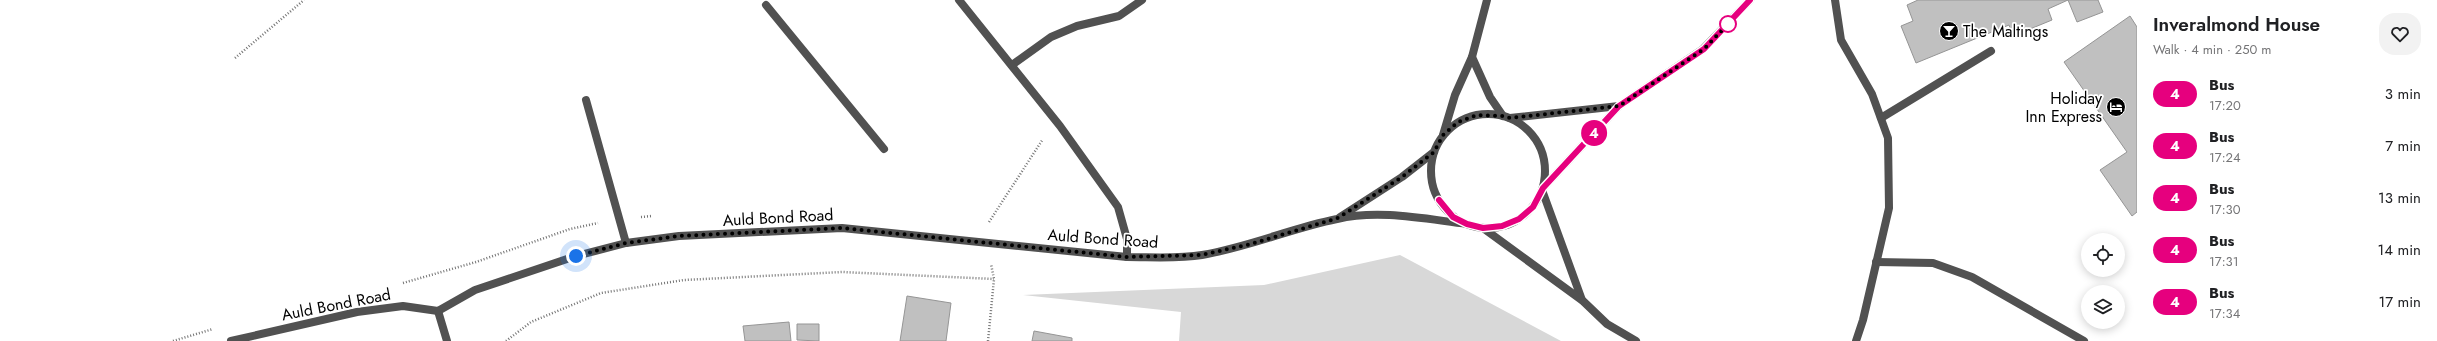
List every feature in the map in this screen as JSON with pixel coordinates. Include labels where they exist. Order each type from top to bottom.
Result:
[{"type":"street","points":[[959,0],[1060,126],[1118,207],[1127,239],[1127,257]]},
{"type":"street","points":[[1012,65],[1051,37],[1077,26],[1119,16],[1142,0]]},
{"type":"street","points":[[1443,135],[1455,95],[1472,57],[1487,0]]},
{"type":"street","name":"Auld Bond Road","points":[[231,341],[357,312],[404,306],[438,311],[475,290],[576,256],[626,243],[679,236],[842,228],[1127,257],[1201,255],[1251,244],[1338,218],[1381,215],[1467,224],[1483,228],[1502,226],[1519,219],[1533,207],[1542,189],[1619,106],[1704,49],[1750,0]]},
{"type":"street","points":[[1835,0],[1841,40],[1872,94],[1888,138],[1890,185],[1889,208],[1864,320],[1856,341]]},
{"type":"street","points":[[766,5],[884,149]]},
{"type":"street","points":[[1880,118],[1991,51]]},
{"type":"street","points":[[1472,57],[1490,97],[1507,117]]},
{"type":"street","points":[[586,100],[626,243]]},
{"type":"street","name":"Auld Bond Road","points":[[1467,224],[1453,217],[1439,200],[1432,184],[1431,167],[1434,152],[1443,135],[1458,122],[1477,115],[1507,117],[1619,106]]},
{"type":"street","name":"Auld Bond Road","points":[[1507,117],[1525,127],[1540,146],[1545,163],[1542,189]]},
{"type":"street","name":"Auld Bond Road","points":[[1338,218],[1402,177],[1434,152]]},
{"type":"street","points":[[1542,189],[1583,301]]},
{"type":"street","points":[[1483,228],[1583,301],[1607,324],[1636,341]]},
{"type":"street","points":[[1876,262],[1933,263],[1972,277],[2084,341]]},
{"type":"street","points":[[438,311],[447,341]]},
{"type":"path","points":[[235,58],[304,0]]},
{"type":"path","points":[[988,341],[994,279],[987,242],[989,221],[1040,141],[1060,126]]},
{"type":"path","points":[[506,341],[531,322],[601,294],[684,280],[842,272],[994,279]]},
{"type":"shaded area","points":[[1400,255],[1561,341],[1179,341],[1181,312],[1023,295],[1264,285]]},
{"type":"building","name":"The Maltings","points":[[1918,0],[2068,0],[2048,9],[2052,20],[2013,36],[2009,25],[1916,63],[1901,26],[1913,21],[1907,5]]},
{"type":"building","points":[[2068,0],[2098,0],[2103,12],[2077,22]]},
{"type":"building","name":"Holiday Inn Express","points":[[2130,16],[2137,27],[2137,212],[2132,216],[2100,170],[2127,152],[2064,62]]},
{"type":"building","points":[[907,296],[951,303],[946,341],[900,341]]},
{"type":"building","points":[[789,322],[791,341],[745,341],[743,326]]},
{"type":"building","points":[[797,324],[819,324],[819,341],[797,340]]},
{"type":"building","points":[[1034,331],[1072,338],[1072,341],[1032,341]]},
{"type":"bus line","name":"4","points":[[1439,200],[1453,217],[1467,224],[1483,228],[1502,226],[1519,219],[1533,207],[1543,188],[1619,106],[1704,49],[1750,0]]},
{"type":"place","name":"The Maltings","points":[[1949,31]]},
{"type":"place","name":"Holiday Inn Express","points":[[2116,107]]},
{"type":"route","points":[[576,256],[626,243],[679,236],[842,228],[1127,257],[1201,255],[1251,244],[1338,218],[1366,202],[1434,152],[1443,135],[1458,122],[1477,115],[1503,116],[1510,118],[1619,106],[1704,49],[1728,24]]}]
